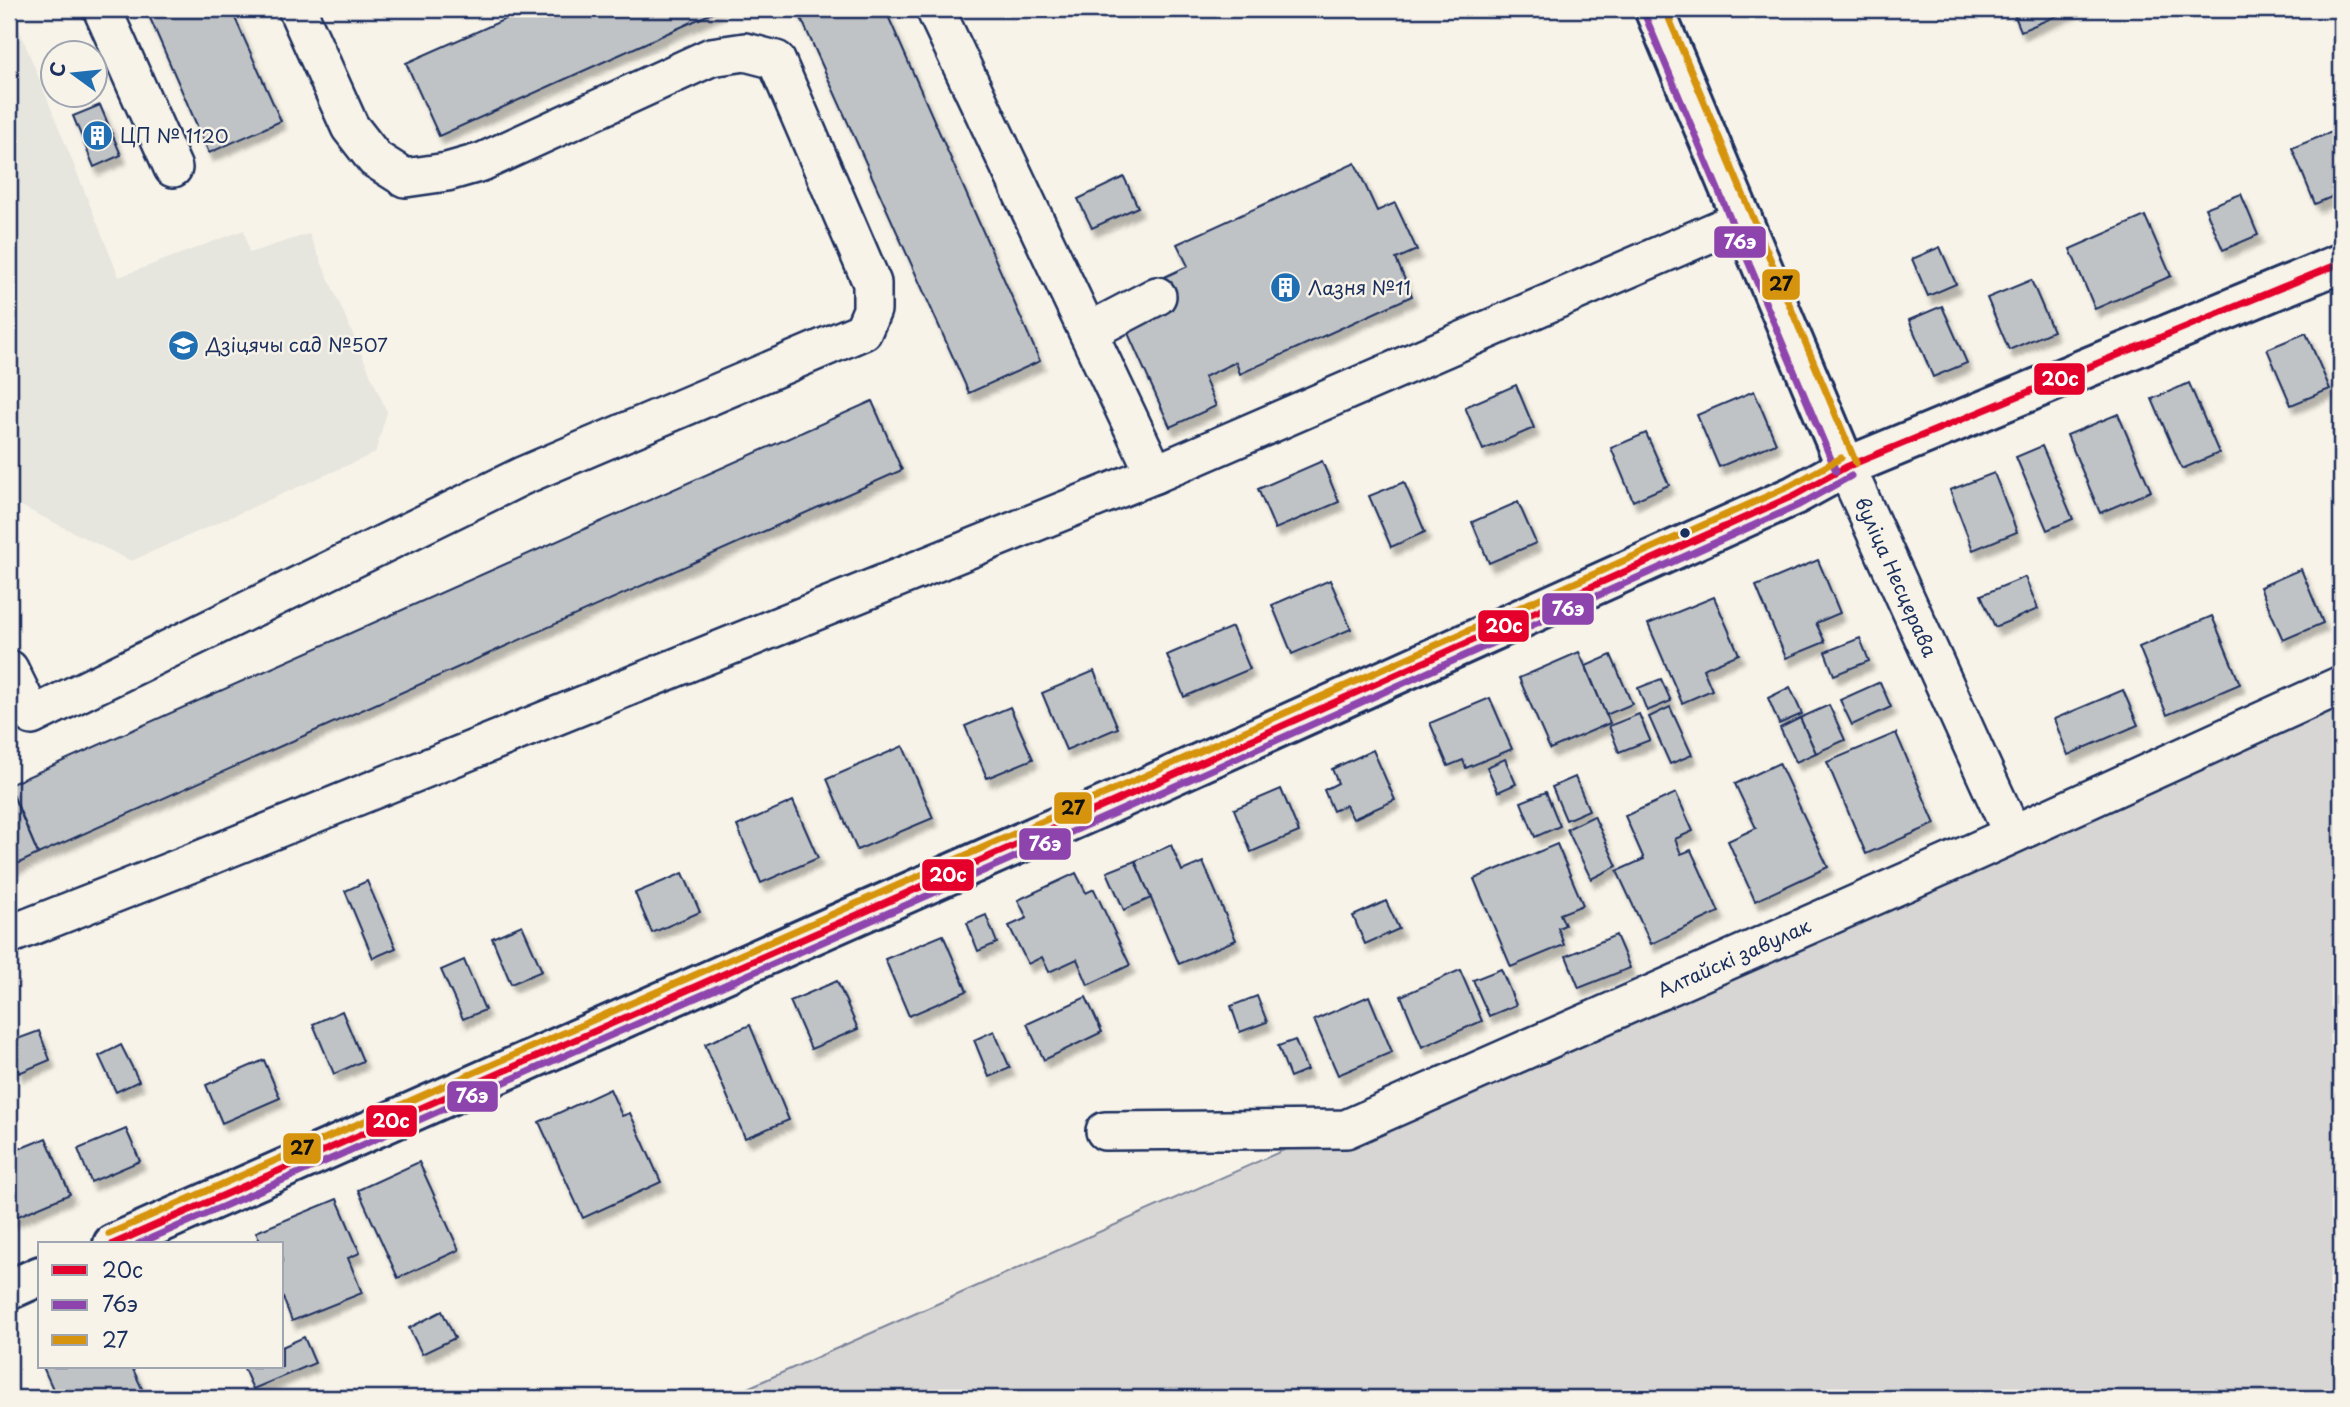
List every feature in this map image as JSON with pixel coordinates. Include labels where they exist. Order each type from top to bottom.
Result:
[{"type":"main road","name":"вуліца Несцерава","points":[[1654,9],[1846,467]]},
{"type":"main road","points":[[118,1242],[1156,783],[1783,500],[1846,467],[2341,263]]},
{"type":"main road","points":[[9,1290],[38,1277]]},
{"type":"street","points":[[102,9],[173,167]]},
{"type":"street","points":[[9,669],[32,716],[522,476],[863,331],[872,310],[872,283],[776,60],[745,52],[711,57],[482,163],[447,172],[405,178],[374,159],[350,127],[297,9]]},
{"type":"street","points":[[934,9],[1155,474]]},
{"type":"street","points":[[9,935],[1155,474],[1743,219]]},
{"type":"street","points":[[1088,332],[1157,296]]},
{"type":"street","name":"вуліца Несцерава","points":[[1846,467],[2012,833]]},
{"type":"street","name":"Алтайскі завулак","points":[[1105,1131],[1346,1129],[1974,852],[2341,685]]},
{"type":"shaded area","name":"Дзіцячы сад №507","points":[[11,9],[38,76],[38,108],[51,108],[119,277],[244,230],[249,253],[309,234],[387,412],[375,453],[131,561],[9,500]]},
{"type":"shaded area","points":[[2341,681],[2341,1398],[725,1398]]},
{"type":"building","points":[[146,9],[231,9],[281,121],[209,153]]},
{"type":"building","points":[[528,9],[721,9],[439,136],[406,63]]},
{"type":"building","points":[[797,9],[885,9],[1040,361],[969,393]]},
{"type":"building","points":[[2012,9],[2073,9],[2021,31]]},
{"type":"building","name":"ЦП № 1120","points":[[93,108],[101,108],[121,155],[94,167],[73,116]]},
{"type":"building","points":[[2339,129],[2341,193],[2315,204],[2292,148]]},
{"type":"building","name":"Лазня №11","points":[[1355,163],[1377,211],[1395,203],[1417,250],[1396,259],[1412,296],[1240,374],[1236,362],[1204,377],[1216,406],[1170,427],[1127,331],[1172,310],[1158,280],[1188,266],[1177,244]]},
{"type":"building","points":[[1124,177],[1138,207],[1092,228],[1078,199]]},
{"type":"building","points":[[2241,194],[2258,235],[2223,250],[2205,208]]},
{"type":"building","points":[[2145,216],[2171,276],[2095,309],[2070,249]]},
{"type":"building","points":[[1940,247],[1956,284],[1928,296],[1912,259]]},
{"type":"building","points":[[2031,280],[2053,331],[2009,350],[1987,298]]},
{"type":"building","points":[[1942,306],[1967,363],[1933,377],[1909,320]]},
{"type":"building","points":[[2306,333],[2330,389],[2291,405],[2267,349]]},
{"type":"building","points":[[2189,383],[2219,453],[2182,469],[2152,399]]},
{"type":"building","points":[[1516,385],[1534,428],[1483,450],[1465,407]]},
{"type":"building","points":[[1754,391],[1776,443],[1719,467],[1697,415]]},
{"type":"building","points":[[872,401],[902,470],[38,854],[9,785]]},
{"type":"building","points":[[2118,414],[2151,491],[2100,513],[2067,435]]},
{"type":"building","points":[[1646,433],[1669,485],[1633,501],[1611,448]]},
{"type":"building","points":[[2042,446],[2073,519],[2047,530],[2016,457]]},
{"type":"building","points":[[1322,461],[1339,502],[1275,529],[1258,489]]},
{"type":"building","points":[[1994,473],[2017,532],[1973,550],[1950,490]]},
{"type":"building","points":[[1404,482],[1425,532],[1391,547],[1369,496]]},
{"type":"building","points":[[1518,502],[1536,543],[1489,563],[1472,522]]},
{"type":"building","points":[[1818,560],[1840,613],[1816,623],[1825,642],[1786,658],[1756,586]]},
{"type":"building","points":[[2301,569],[2323,623],[2283,640],[2260,587]]},
{"type":"building","points":[[2025,577],[2038,609],[1995,627],[1981,595]]},
{"type":"building","points":[[1330,580],[1351,629],[1292,654],[1272,605]]},
{"type":"building","points":[[1714,597],[1739,654],[1703,669],[1712,690],[1682,703],[1648,624]]},
{"type":"building","points":[[2212,616],[2240,684],[2167,715],[2139,647]]},
{"type":"building","points":[[1232,627],[1250,669],[1184,697],[1167,655]]},
{"type":"building","points":[[1860,638],[1869,661],[1834,675],[1825,652]]},
{"type":"building","points":[[1579,652],[1610,723],[1550,749],[1519,678]]},
{"type":"building","points":[[1611,655],[1632,704],[1606,715],[1586,666]]},
{"type":"building","points":[[1094,671],[1118,728],[1066,750],[1042,693]]},
{"type":"building","points":[[1661,679],[1671,701],[1647,711],[1638,688]]},
{"type":"building","points":[[1880,682],[1891,707],[1852,725],[1840,700]]},
{"type":"building","points":[[1790,687],[1802,714],[1779,724],[1768,698]]},
{"type":"building","points":[[2123,690],[2138,725],[2068,755],[2054,719]]},
{"type":"building","points":[[1490,698],[1512,749],[1466,768],[1463,760],[1448,766],[1430,723]]},
{"type":"building","points":[[1829,705],[1845,740],[1816,753],[1800,718]]},
{"type":"building","points":[[1010,707],[1033,759],[987,778],[965,726]]},
{"type":"building","points":[[1670,707],[1692,755],[1670,764],[1649,717]]},
{"type":"building","points":[[1639,714],[1650,740],[1619,752],[1609,726]]},
{"type":"building","points":[[1800,718],[1816,753],[1796,762],[1780,728]]},
{"type":"building","points":[[1896,733],[1935,824],[1866,854],[1827,762]]},
{"type":"building","points":[[903,746],[933,818],[857,850],[827,779]]},
{"type":"building","points":[[1373,750],[1395,800],[1353,819],[1346,805],[1333,811],[1324,790],[1338,783],[1332,769]]},
{"type":"building","points":[[1505,759],[1516,784],[1498,792],[1487,767]]},
{"type":"building","points":[[1779,763],[1828,867],[1755,901],[1728,841],[1756,828],[1735,784]]},
{"type":"building","points":[[1575,777],[1589,810],[1566,820],[1552,787]]},
{"type":"building","points":[[9,786],[38,854],[9,868]]},
{"type":"building","points":[[1281,789],[1299,832],[1251,852],[1234,809]]},
{"type":"building","points":[[1546,792],[1560,826],[1535,837],[1521,802]]},
{"type":"building","points":[[1676,793],[1693,831],[1675,839],[1681,854],[1691,850],[1719,912],[1651,944],[1617,871],[1644,859],[1625,816]]},
{"type":"building","points":[[793,801],[818,858],[761,883],[737,826]]},
{"type":"building","points":[[1594,816],[1617,866],[1591,879],[1567,829]]},
{"type":"building","points":[[1557,844],[1583,905],[1560,914],[1565,925],[1558,928],[1564,945],[1511,967],[1474,879]]},
{"type":"building","points":[[1171,845],[1182,871],[1203,862],[1236,940],[1179,964],[1135,861]]},
{"type":"building","points":[[1135,861],[1151,898],[1124,910],[1107,872]]},
{"type":"building","points":[[683,873],[700,912],[652,933],[635,893]]},
{"type":"building","points":[[1076,873],[1086,893],[1094,889],[1130,965],[1088,985],[1077,959],[1049,972],[1042,957],[1028,964],[1009,926],[1027,918],[1018,900]]},
{"type":"building","points":[[367,881],[396,948],[373,958],[345,891]]},
{"type":"building","points":[[1386,901],[1399,929],[1365,944],[1353,916]]},
{"type":"building","points":[[986,915],[997,943],[978,951],[967,923]]},
{"type":"building","points":[[522,925],[542,971],[511,984],[492,938]]},
{"type":"building","points":[[943,935],[967,991],[909,1016],[885,959]]},
{"type":"building","points":[[1616,935],[1630,968],[1579,988],[1566,956]]},
{"type":"building","points":[[464,960],[485,1010],[463,1019],[441,970]]},
{"type":"building","points":[[1501,969],[1516,1005],[1489,1016],[1473,980]]},
{"type":"building","points":[[1460,970],[1482,1021],[1422,1047],[1401,996]]},
{"type":"building","points":[[837,981],[858,1029],[811,1049],[790,1001]]},
{"type":"building","points":[[1257,996],[1267,1022],[1240,1032],[1231,1006]]},
{"type":"building","points":[[1369,996],[1392,1052],[1338,1075],[1314,1020]]},
{"type":"building","points":[[1086,997],[1102,1032],[1044,1060],[1027,1024]]},
{"type":"building","points":[[342,1011],[363,1061],[334,1074],[313,1024]]},
{"type":"building","points":[[750,1025],[789,1120],[745,1138],[705,1044]]},
{"type":"building","points":[[39,1031],[50,1060],[19,1073],[9,1042]]},
{"type":"building","points":[[994,1031],[1010,1068],[989,1077],[974,1040]]},
{"type":"building","points":[[1295,1040],[1307,1070],[1290,1077],[1278,1046]]},
{"type":"building","points":[[121,1045],[139,1081],[116,1092],[99,1056]]},
{"type":"building","points":[[264,1060],[280,1098],[222,1123],[206,1085]]},
{"type":"building","points":[[610,1089],[622,1116],[630,1113],[661,1182],[583,1218],[539,1122]]},
{"type":"building","points":[[126,1129],[140,1161],[91,1182],[78,1149]]},
{"type":"building","points":[[46,1138],[70,1194],[9,1220],[9,1153]]},
{"type":"building","points":[[419,1162],[459,1250],[398,1278],[358,1190]]},
{"type":"building","points":[[337,1199],[360,1253],[348,1258],[362,1293],[292,1321],[284,1300],[284,1242],[260,1242],[256,1232]]},
{"type":"building","points":[[442,1311],[455,1338],[422,1354],[409,1328]]},
{"type":"building","points":[[304,1337],[315,1363],[253,1389],[243,1368],[284,1368],[284,1346]]},
{"type":"building","points":[[43,1368],[132,1368],[144,1393],[131,1398],[57,1398]]},
{"type":"transit line","name":"27","points":[[1665,9],[1856,463]]},
{"type":"transit line","name":"76э","points":[[1644,13],[1836,471]]},
{"type":"transit line","name":"20с","points":[[118,1242],[1131,794],[1795,495],[1846,467],[2341,263]]},
{"type":"transit line","name":"27","points":[[109,1234],[1127,784],[1790,486],[1841,458]]},
{"type":"transit line","name":"76э","points":[[143,1242],[1135,804],[1799,505],[1851,476]]},
{"type":"place","name":"ЦП № 1120","points":[[97,136]]},
{"type":"place","name":"Лазня №11","points":[[1285,288]]},
{"type":"place","name":"Дзіцячы сад №507","points":[[183,345]]}]
